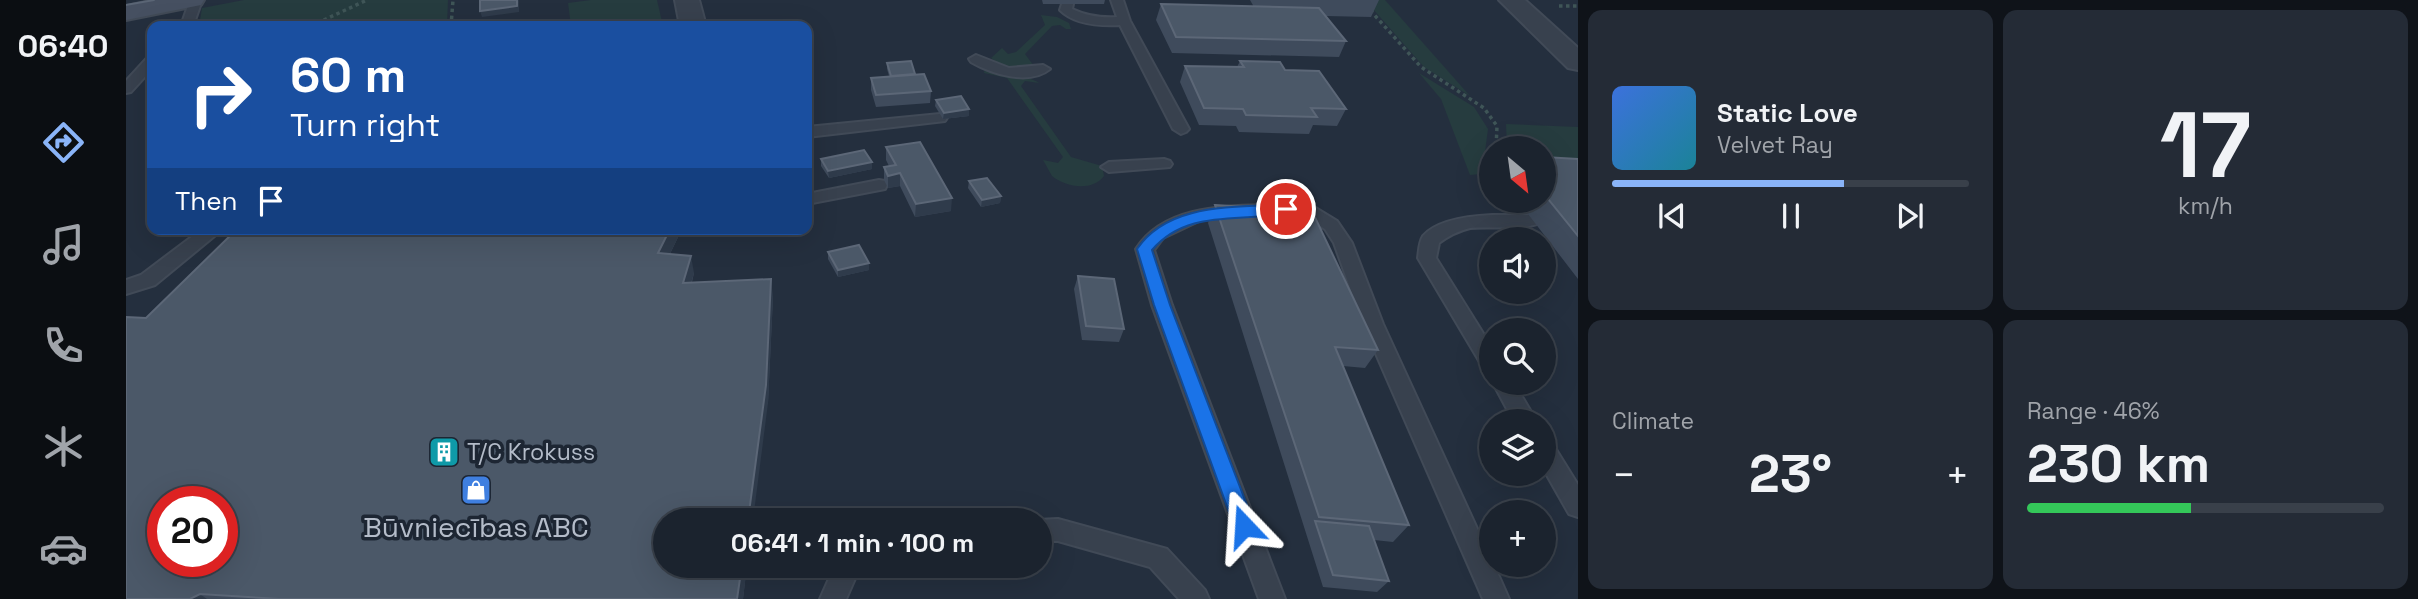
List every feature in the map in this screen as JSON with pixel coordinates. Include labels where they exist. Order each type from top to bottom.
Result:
[{"type":"main road","points":[[126,13],[194,0]]},
{"type":"street","points":[[687,0],[692,21]]},
{"type":"street","points":[[1511,0],[1578,62]]},
{"type":"lane","points":[[188,21],[194,0]]},
{"type":"lane","points":[[1117,0],[1124,21],[1181,129]]},
{"type":"lane","points":[[1067,4],[1066,10],[1078,18],[1098,22],[1124,21]]},
{"type":"lane","points":[[976,59],[1007,73],[1027,73],[1043,69]]},
{"type":"lane","points":[[126,89],[147,66]]},
{"type":"lane","points":[[812,131],[940,118]]},
{"type":"lane","points":[[1109,167],[1164,164]]},
{"type":"lane","points":[[812,198],[879,185]]},
{"type":"lane","points":[[1272,599],[1162,305],[1144,249],[1157,234],[1198,215],[1286,209],[1308,211],[1331,225],[1343,243],[1373,324],[1496,599]]},
{"type":"lane","points":[[1479,343],[1427,258],[1430,240],[1444,228],[1465,222],[1533,221]]},
{"type":"lane","points":[[126,287],[148,280],[206,235]]},
{"type":"lane","points":[[1556,470],[1578,506]]},
{"type":"lane","points":[[1052,530],[1158,557],[1196,599]]},
{"type":"lane","points":[[833,599],[842,578]]},
{"type":"path","points":[[322,21],[367,0]]},
{"type":"path","points":[[451,21],[453,0]]},
{"type":"path","points":[[1361,0],[1421,67],[1484,108],[1497,126],[1497,136]]},
{"type":"path","points":[[1559,6],[1578,6]]},
{"type":"green space","points":[[244,0],[448,0],[447,21],[200,21],[202,8]]},
{"type":"green space","points":[[591,0],[657,0],[662,21],[570,21],[568,3]]},
{"type":"green space","points":[[1365,0],[1385,0],[1470,96],[1424,67]]},
{"type":"green space","points":[[1041,15],[1057,17],[1069,23],[1071,29],[1060,25],[1052,26],[1025,54],[1034,66],[1011,68],[991,58],[1002,48],[1008,54],[1016,52],[1045,25]]},
{"type":"green space","points":[[985,68],[1039,83],[1025,81],[1021,86],[1071,157],[1102,166],[1104,176],[1093,184],[1078,186],[1064,183],[1052,176],[1043,160],[1058,163],[1063,157],[1007,78],[984,73]]},
{"type":"green space","points":[[1419,73],[1474,107],[1488,129],[1487,136],[1479,136],[1479,174],[1470,175],[1441,99]]},
{"type":"green space","points":[[1506,124],[1578,127],[1578,180],[1556,179],[1556,136],[1506,136]]},
{"type":"building","points":[[480,0],[517,0],[517,6],[480,11]]},
{"type":"building","points":[[1161,4],[1319,8],[1346,41],[1176,37]]},
{"type":"building","points":[[911,61],[915,74],[891,76],[887,63]]},
{"type":"building","points":[[1240,61],[1280,62],[1285,70],[1319,71],[1346,109],[1311,108],[1317,117],[1246,115],[1243,109],[1204,108],[1185,66],[1244,67]]},
{"type":"building","points":[[924,74],[931,91],[876,95],[871,78]]},
{"type":"building","points":[[961,96],[969,109],[944,113],[936,100]]},
{"type":"building","points":[[920,142],[952,198],[916,204],[900,173],[888,176],[884,167],[896,165],[886,147]]},
{"type":"building","points":[[864,150],[872,162],[828,171],[821,159]]},
{"type":"building","points":[[1556,158],[1578,159],[1578,236],[1556,209]]},
{"type":"building","points":[[987,178],[1001,196],[982,200],[969,181]]},
{"type":"building","points":[[1215,205],[1312,211],[1378,350],[1335,347],[1409,525],[1319,517]]},
{"type":"building","name":"T/C Krokuss","points":[[231,235],[667,235],[658,253],[691,256],[683,283],[771,279],[766,385],[750,508],[653,508],[653,578],[740,578],[737,599],[279,599],[200,594],[190,599],[126,599],[126,317],[146,318]]},
{"type":"building","points":[[859,245],[869,263],[838,270],[828,252]]},
{"type":"building","points":[[1078,276],[1114,279],[1124,329],[1086,326]]},
{"type":"building","points":[[1315,521],[1369,526],[1389,581],[1333,575]]},
{"type":"tram line","points":[[126,5],[154,0]]},
{"type":"place","name":"T/C Krokuss","points":[[444,452]]},
{"type":"place","name":"Būvniecības ABC","points":[[476,490]]},
{"type":"route","points":[[1244,526],[1144,249],[1157,234],[1198,215],[1286,209]]}]
